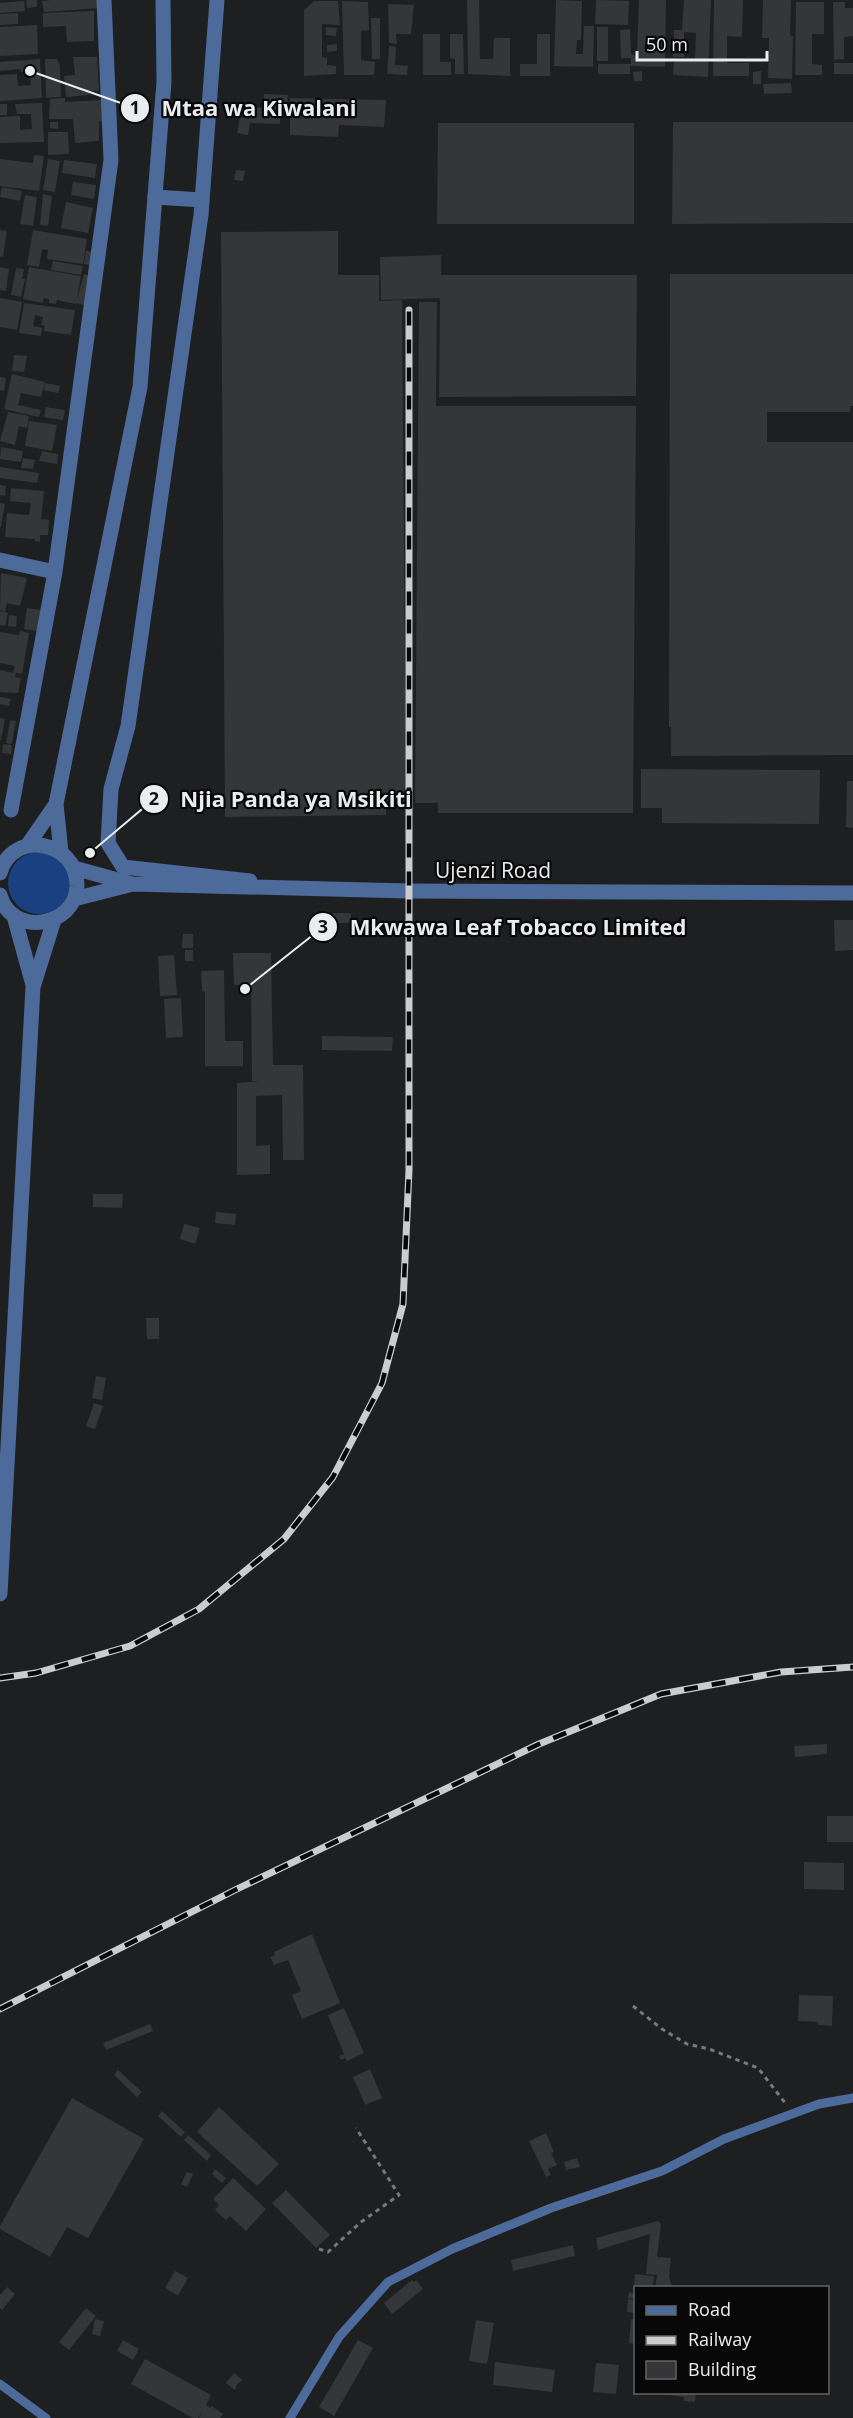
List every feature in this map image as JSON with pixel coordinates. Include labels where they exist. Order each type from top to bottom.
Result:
[{"type":"street","points":[[11,810],[55,572],[111,160],[104,0]]},
{"type":"street","points":[[62,852],[56,804],[140,387],[164,82],[163,0]]},
{"type":"street","points":[[217,0],[202,200],[187,319],[128,726],[111,789],[108,843],[123,867],[312,888]]},
{"type":"street","points":[[155,196],[202,200]]},
{"type":"street","points":[[0,560],[55,572]]},
{"type":"street","points":[[27,846],[56,804]]},
{"type":"street","points":[[2,866],[16,851],[39,844],[51,846],[62,852],[74,868],[77,889],[69,908],[54,920],[33,923],[14,916]]},
{"type":"street","points":[[74,868],[132,884]]},
{"type":"street","points":[[74,899],[132,884]]},
{"type":"street","name":"Ujenzi Road","points":[[132,884],[408,891],[853,893]]},
{"type":"street","points":[[0,898],[14,916],[33,987]]},
{"type":"street","points":[[0,1594],[33,987],[54,920]]},
{"type":"lane","points":[[290,2418],[339,2337],[388,2282],[452,2249],[551,2208],[662,2171],[724,2139],[819,2104],[853,2098]]},
{"type":"lane","points":[[0,2384],[46,2418]]},
{"type":"path","points":[[633,2006],[662,2029],[687,2044],[709,2049],[758,2068],[793,2113]]},
{"type":"path","points":[[319,2249],[328,2252],[361,2222],[399,2195],[356,2128]]},
{"type":"shaded area","points":[[39,852],[51,854],[61,861],[68,871],[70,883],[68,895],[61,905],[51,912],[39,914],[27,912],[17,905],[10,895],[8,883],[10,871],[17,861],[27,854]]},
{"type":"building","points":[[26,0],[37,0],[37,7],[27,8]]},
{"type":"building","points":[[100,0],[100,8],[44,12],[42,1]]},
{"type":"building","points":[[467,0],[479,0],[480,59],[493,59],[494,38],[510,38],[510,76],[468,74]]},
{"type":"building","points":[[556,0],[582,1],[581,40],[577,40],[576,54],[583,54],[584,26],[594,26],[593,67],[554,66]]},
{"type":"building","points":[[596,0],[629,1],[628,25],[595,24]]},
{"type":"building","points":[[639,0],[666,0],[665,67],[630,66],[630,74],[598,74],[598,64],[631,64],[631,58],[621,58],[620,30],[630,29],[631,55],[637,55]]},
{"type":"building","points":[[684,0],[711,0],[708,77],[673,75],[674,59],[695,60],[696,33],[684,32],[684,57],[673,57],[674,30],[682,30]]},
{"type":"building","points":[[714,0],[743,0],[742,37],[727,36],[727,63],[749,63],[749,76],[713,76]]},
{"type":"building","points":[[763,0],[791,0],[792,79],[768,78],[769,38],[762,38]]},
{"type":"building","points":[[24,1],[25,11],[0,13],[0,3]]},
{"type":"building","points":[[314,1],[338,1],[340,25],[322,24],[322,57],[327,58],[327,65],[336,66],[336,74],[304,76],[304,10]]},
{"type":"building","points":[[342,1],[368,2],[369,30],[361,31],[361,60],[375,62],[374,75],[344,75]]},
{"type":"building","points":[[796,2],[824,2],[824,34],[812,34],[812,64],[822,65],[822,75],[795,75]]},
{"type":"building","points":[[833,2],[845,2],[845,8],[853,8],[853,36],[844,37],[844,59],[834,60]]},
{"type":"building","points":[[388,4],[414,5],[411,34],[396,34],[397,44],[389,43]]},
{"type":"building","points":[[94,11],[94,41],[67,42],[66,26],[43,27],[43,13]]},
{"type":"building","points":[[18,13],[18,24],[0,25],[0,14]]},
{"type":"building","points":[[371,18],[380,18],[380,59],[372,59]]},
{"type":"building","points":[[37,25],[38,54],[0,56],[0,27]]},
{"type":"building","points":[[326,27],[337,28],[336,36],[326,35]]},
{"type":"building","points":[[597,27],[608,27],[608,61],[597,61]]},
{"type":"building","points":[[423,34],[440,34],[440,62],[451,62],[451,75],[423,75]]},
{"type":"building","points":[[450,34],[463,34],[464,74],[455,74],[455,59],[450,58]]},
{"type":"building","points":[[537,34],[550,34],[550,76],[520,76],[520,64],[537,64]]},
{"type":"building","points":[[337,44],[337,51],[327,52],[327,45]]},
{"type":"building","points":[[389,46],[396,47],[395,65],[408,66],[407,75],[387,74]]},
{"type":"building","points":[[73,57],[97,57],[99,91],[89,91],[89,95],[66,97],[64,76],[75,75]]},
{"type":"building","points":[[40,59],[42,98],[0,101],[0,75],[17,74],[18,86],[31,85],[30,71],[21,72],[21,69],[0,71],[0,62]]},
{"type":"building","points":[[45,59],[57,59],[60,66],[61,97],[46,98]]},
{"type":"building","points":[[834,63],[853,63],[853,74],[834,74]]},
{"type":"building","points":[[642,71],[642,81],[634,81],[633,72]]},
{"type":"building","points":[[761,71],[761,84],[753,84],[753,72]]},
{"type":"building","points":[[791,83],[792,93],[764,94],[763,84]]},
{"type":"building","points":[[264,94],[288,95],[287,109],[281,109],[280,124],[250,123],[248,135],[237,133],[240,117],[249,118],[250,107],[264,108]]},
{"type":"building","points":[[65,98],[65,102],[101,100],[102,121],[99,122],[99,141],[75,143],[73,119],[49,119],[50,99]]},
{"type":"building","points":[[290,98],[386,100],[384,127],[339,125],[338,137],[290,135]]},
{"type":"building","points":[[42,103],[44,142],[0,143],[0,117],[20,116],[20,130],[32,129],[31,114],[17,114],[15,104]]},
{"type":"building","points":[[0,104],[7,104],[7,115],[0,115]]},
{"type":"building","points":[[50,122],[58,122],[58,129],[50,128]]},
{"type":"building","points":[[673,122],[853,122],[853,223],[672,224]]},
{"type":"building","points":[[438,123],[634,123],[634,224],[437,224]]},
{"type":"building","points":[[48,132],[68,132],[69,154],[48,155]]},
{"type":"building","points":[[34,155],[44,156],[39,191],[0,186],[0,159],[33,163]]},
{"type":"building","points":[[48,159],[60,161],[55,192],[43,190]]},
{"type":"building","points":[[64,160],[97,164],[95,178],[62,173]]},
{"type":"building","points":[[236,170],[245,171],[243,181],[234,180]]},
{"type":"building","points":[[73,182],[96,185],[94,199],[71,195]]},
{"type":"building","points":[[2,187],[22,191],[20,201],[0,197]]},
{"type":"building","points":[[43,194],[52,196],[48,226],[40,225]]},
{"type":"building","points":[[25,195],[37,197],[33,226],[20,224]]},
{"type":"building","points":[[66,202],[93,208],[88,233],[61,228]]},
{"type":"building","points":[[0,230],[7,231],[3,257],[0,256]]},
{"type":"building","points":[[33,230],[87,239],[83,264],[47,259],[48,250],[42,249],[39,267],[27,265]]},
{"type":"building","points":[[338,231],[338,275],[379,275],[379,301],[402,300],[406,804],[386,805],[386,815],[225,817],[221,232]]},
{"type":"building","points":[[86,251],[92,252],[90,265],[84,264]]},
{"type":"building","points":[[441,255],[441,275],[637,275],[636,396],[439,397],[440,298],[381,300],[380,257]]},
{"type":"building","points":[[53,261],[83,266],[81,275],[51,270]]},
{"type":"building","points":[[0,267],[9,269],[6,291],[0,290]]},
{"type":"building","points":[[29,267],[81,276],[76,304],[57,300],[56,304],[49,303],[49,299],[44,298],[43,303],[23,299]]},
{"type":"building","points":[[16,268],[24,269],[22,279],[25,279],[21,297],[11,295]]},
{"type":"building","points":[[84,274],[92,276],[84,305],[76,303]]},
{"type":"building","points":[[670,274],[853,274],[853,406],[850,412],[767,412],[767,442],[853,442],[853,755],[671,756],[671,727],[669,727]]},
{"type":"building","points":[[0,298],[22,302],[17,330],[0,327]]},
{"type":"building","points":[[419,302],[437,302],[436,406],[636,406],[633,813],[438,813],[438,803],[415,803]]},
{"type":"building","points":[[24,303],[75,310],[71,335],[44,331],[45,326],[41,325],[43,317],[35,315],[33,326],[42,328],[41,336],[19,333]]},
{"type":"building","points":[[14,355],[27,356],[24,372],[12,371]]},
{"type":"building","points":[[12,374],[45,382],[41,397],[21,393],[18,405],[41,410],[39,417],[4,409]]},
{"type":"building","points":[[0,377],[6,378],[4,391],[0,390]]},
{"type":"building","points":[[45,383],[60,386],[58,393],[44,390]]},
{"type":"building","points":[[46,407],[65,410],[63,420],[44,417]]},
{"type":"building","points":[[8,412],[29,416],[27,428],[19,426],[15,445],[0,441]]},
{"type":"building","points":[[29,421],[57,425],[52,451],[25,446]]},
{"type":"building","points":[[1,447],[23,451],[21,462],[0,459]]},
{"type":"building","points":[[42,451],[58,454],[57,464],[39,461]]},
{"type":"building","points":[[23,458],[35,460],[33,469],[21,468]]},
{"type":"building","points":[[0,467],[39,473],[37,483],[0,478]]},
{"type":"building","points":[[0,485],[6,486],[5,496],[0,495]]},
{"type":"building","points":[[11,488],[44,491],[41,519],[49,520],[48,535],[40,535],[40,542],[35,539],[5,537],[7,513],[29,515],[31,503],[10,501]]},
{"type":"building","points":[[0,503],[5,504],[1,527],[0,527]]},
{"type":"building","points":[[1,573],[27,578],[20,606],[7,603],[5,612],[0,610]]},
{"type":"building","points":[[27,608],[41,610],[38,631],[24,629]]},
{"type":"building","points":[[0,611],[8,613],[5,626],[0,625]]},
{"type":"building","points":[[9,615],[17,616],[16,627],[8,626]]},
{"type":"building","points":[[20,631],[29,633],[22,674],[16,673],[15,677],[21,678],[18,693],[0,692],[0,670],[13,673],[15,666],[0,663],[0,632],[19,635]]},
{"type":"building","points":[[0,697],[11,699],[9,706],[0,704]]},
{"type":"building","points":[[0,718],[5,719],[1,740],[0,740]]},
{"type":"building","points":[[10,720],[16,721],[12,744],[6,743]]},
{"type":"building","points":[[3,744],[12,745],[11,754],[2,753]]},
{"type":"building","points":[[641,769],[820,770],[819,824],[662,823],[662,808],[641,808]]},
{"type":"building","points":[[847,781],[853,781],[853,828],[846,827]]},
{"type":"building","points":[[333,913],[351,913],[351,923],[333,923]]},
{"type":"building","points":[[834,920],[853,920],[853,950],[835,951]]},
{"type":"building","points":[[183,934],[193,934],[193,948],[182,948]]},
{"type":"building","points":[[185,950],[193,950],[193,961],[185,961]]},
{"type":"building","points":[[233,953],[271,953],[273,1065],[303,1065],[304,1160],[283,1160],[282,1095],[256,1096],[256,1146],[270,1145],[270,1174],[237,1175],[237,1083],[261,1081],[252,1081],[251,985],[234,985]]},
{"type":"building","points":[[174,955],[177,995],[160,996],[158,956]]},
{"type":"building","points":[[224,970],[225,1041],[243,1041],[243,1066],[205,1066],[205,992],[202,991],[201,971]]},
{"type":"building","points":[[181,998],[183,1037],[166,1038],[164,999]]},
{"type":"building","points":[[322,1036],[393,1037],[392,1051],[322,1050]]},
{"type":"building","points":[[93,1194],[123,1194],[122,1208],[93,1207]]},
{"type":"building","points":[[216,1212],[236,1214],[235,1225],[215,1223]]},
{"type":"building","points":[[184,1224],[200,1228],[195,1244],[180,1239]]},
{"type":"building","points":[[146,1318],[159,1318],[159,1339],[147,1339]]},
{"type":"building","points":[[96,1376],[106,1378],[102,1400],[92,1398]]},
{"type":"building","points":[[94,1403],[103,1406],[95,1429],[86,1426]]},
{"type":"building","points":[[827,1744],[827,1754],[795,1757],[794,1746]]},
{"type":"building","points":[[827,1816],[853,1816],[853,1842],[827,1842]]},
{"type":"building","points":[[804,1862],[844,1863],[844,1890],[804,1889]]},
{"type":"building","points":[[312,1934],[340,2003],[302,2019],[292,1995],[301,1991],[288,1960],[274,1965],[270,1957],[275,1955],[274,1952]]},
{"type":"building","points":[[799,1995],[833,1996],[832,2026],[818,2025],[818,2022],[798,2021]]},
{"type":"building","points":[[344,2008],[364,2053],[347,2061],[345,2058],[341,2060],[339,2056],[344,2054],[328,2015]]},
{"type":"building","points":[[150,2024],[153,2031],[106,2050],[103,2043]]},
{"type":"building","points":[[370,2069],[382,2098],[365,2105],[353,2077]]},
{"type":"building","points":[[118,2070],[142,2092],[137,2097],[114,2075]]},
{"type":"building","points":[[72,2098],[144,2139],[88,2238],[67,2227],[50,2257],[0,2229],[0,2226]]},
{"type":"building","points":[[219,2107],[279,2164],[257,2186],[197,2132]]},
{"type":"building","points":[[162,2111],[185,2132],[181,2137],[158,2116]]},
{"type":"building","points":[[546,2133],[557,2165],[548,2169],[551,2175],[546,2177],[529,2141]]},
{"type":"building","points":[[188,2135],[211,2155],[207,2161],[184,2140]]},
{"type":"building","points":[[577,2158],[580,2167],[566,2170],[564,2162]]},
{"type":"building","points":[[215,2169],[226,2178],[222,2183],[212,2174]]},
{"type":"building","points":[[187,2172],[193,2174],[187,2187],[181,2184]]},
{"type":"building","points":[[233,2178],[266,2209],[246,2231],[230,2216],[226,2220],[215,2210],[219,2205],[213,2199]]},
{"type":"building","points":[[286,2190],[330,2235],[316,2248],[272,2203]]},
{"type":"building","points":[[658,2221],[661,2224],[657,2257],[671,2258],[669,2276],[672,2286],[655,2286],[657,2275],[646,2274],[650,2234],[598,2250],[596,2238]]},
{"type":"building","points":[[573,2245],[575,2256],[513,2271],[511,2260]]},
{"type":"building","points":[[175,2271],[188,2278],[178,2296],[165,2288]]},
{"type":"building","points":[[635,2274],[654,2276],[653,2286],[634,2285]]},
{"type":"building","points":[[412,2280],[414,2282],[416,2280],[423,2289],[392,2314],[384,2303]]},
{"type":"building","points":[[7,2287],[15,2294],[2,2310],[0,2295]]},
{"type":"building","points":[[634,2287],[634,2299],[628,2298],[629,2292],[633,2293]]},
{"type":"building","points":[[628,2299],[634,2300],[634,2313],[627,2312]]},
{"type":"building","points":[[86,2308],[96,2316],[69,2350],[59,2342]]},
{"type":"building","points":[[95,2319],[104,2321],[100,2336],[92,2334]]},
{"type":"building","points":[[631,2319],[634,2320],[634,2344],[629,2343]]},
{"type":"building","points":[[476,2320],[494,2323],[487,2364],[469,2361]]},
{"type":"building","points":[[123,2340],[139,2349],[133,2360],[117,2351]]},
{"type":"building","points":[[358,2340],[373,2348],[334,2416],[319,2407]]},
{"type":"building","points":[[145,2359],[211,2395],[206,2405],[210,2408],[212,2406],[223,2414],[220,2418],[199,2418],[203,2410],[198,2418],[193,2418],[131,2384]]},
{"type":"building","points":[[495,2362],[555,2370],[552,2392],[493,2385]]},
{"type":"building","points":[[596,2363],[619,2365],[616,2394],[593,2392]]},
{"type":"building","points":[[234,2373],[243,2380],[237,2384],[235,2390],[226,2383]]},
{"type":"building","points":[[665,2394],[696,2394],[695,2402],[684,2401],[684,2397]]},
{"type":"railway","points":[[0,1678],[36,1673],[130,1646],[199,1609],[284,1539],[333,1477],[382,1383],[403,1304],[409,1170],[409,310]]},
{"type":"railway","points":[[0,2009],[235,1890],[539,1744],[661,1694],[781,1672],[853,1667]]},
{"type":"place","name":"Mtaa wa Kiwalani","points":[[30,71]]},
{"type":"place","name":"Njia Panda ya Msikiti","points":[[90,853]]},
{"type":"place","name":"Mkwawa Leaf Tobacco Limited","points":[[245,989]]}]
